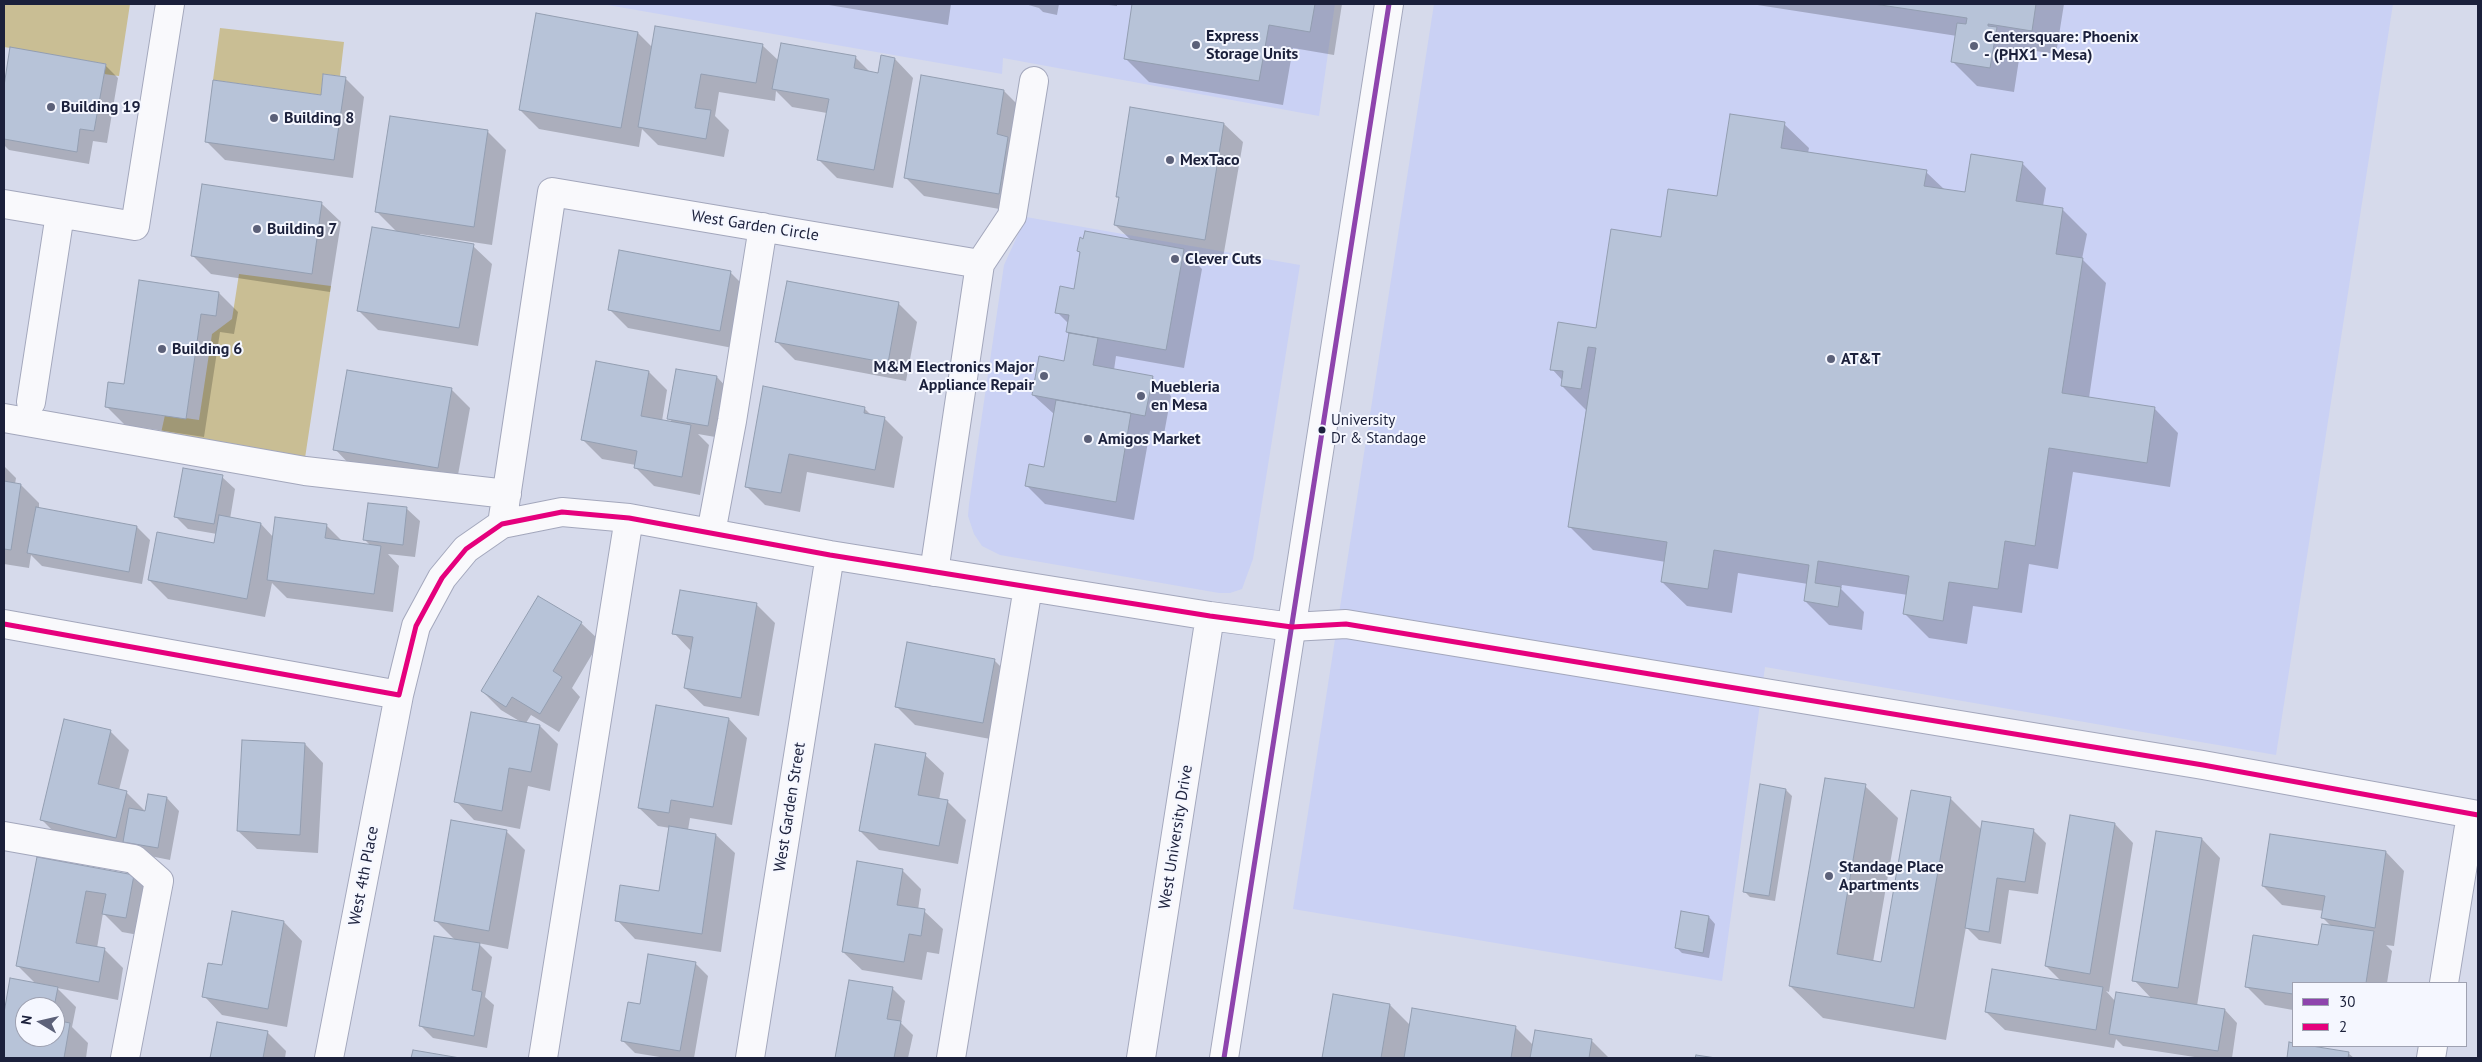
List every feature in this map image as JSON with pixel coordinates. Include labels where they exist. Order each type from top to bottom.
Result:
[{"type":"street","points":[[4,204],[135,226],[170,4]]},
{"type":"street","points":[[1224,1058],[1389,4]]},
{"type":"street","points":[[934,572],[980,264],[1012,216],[1034,81]]},
{"type":"street","name":"West Garden Circle","points":[[502,524],[552,192],[980,264]]},
{"type":"street","points":[[31,402],[60,214]]},
{"type":"street","points":[[711,533],[732,421],[763,227]]},
{"type":"street","points":[[4,418],[305,471],[507,494]]},
{"type":"street","points":[[502,524],[562,512],[628,518],[830,555],[1210,616],[1292,627],[1346,624],[2203,765],[2474,814],[2444,982]]},
{"type":"street","points":[[543,1058],[628,518]]},
{"type":"street","name":"West 4th Place","points":[[328,1058],[399,695],[416,626],[442,578],[466,549],[502,524]]},
{"type":"street","name":"West Garden Street","points":[[750,1058],[830,555]]},
{"type":"street","points":[[951,1058],[1028,587]]},
{"type":"street","name":"West University Drive","points":[[1141,1058],[1210,616]]},
{"type":"street","points":[[5,628],[399,695]]},
{"type":"street","points":[[4,836],[134,859],[159,881],[125,1058]]},
{"type":"shaded area","points":[[4,4],[130,4],[119,76],[104,74],[106,64],[4,47]]},
{"type":"shaded area","points":[[602,4],[1335,4],[1319,116],[1003,58],[1002,74]]},
{"type":"shaded area","points":[[1434,4],[2393,4],[2276,755],[1765,667],[1722,981],[1293,909]]},
{"type":"shaded area","points":[[220,28],[344,42],[340,76],[323,74],[321,95],[213,80]]},
{"type":"shaded area","points":[[1026,217],[1300,265],[1253,559],[1242,589],[1230,593],[1219,593],[1000,555],[982,546],[974,534],[968,516],[969,504],[1004,265]]},
{"type":"shaded area","points":[[239,274],[331,286],[305,458],[161,433],[165,415],[199,420],[212,334],[232,319]]},
{"type":"building","name":"Express Storage Units","points":[[1132,4],[1315,4],[1310,32],[1269,25],[1259,81],[1124,59]]},
{"type":"building","name":"Centersquare: Phoenix - (PHX1 - Mesa)","points":[[1874,4],[2036,4],[2032,31],[1988,24],[1988,26],[1997,27],[1990,68],[1951,62],[1957,23],[1966,24],[1967,18]]},
{"type":"building","points":[[536,13],[638,32],[621,128],[519,110]]},
{"type":"building","points":[[655,26],[763,44],[756,83],[701,74],[695,108],[711,110],[706,139],[638,127]]},
{"type":"building","points":[[781,43],[856,56],[854,68],[878,73],[881,55],[895,58],[874,170],[817,160],[829,99],[772,89]]},
{"type":"building","name":"Building 19","points":[[10,47],[106,64],[94,131],[80,129],[77,152],[4,139],[4,86]]},
{"type":"building","name":"Building 8","points":[[323,74],[346,77],[334,160],[205,142],[213,80],[321,95]]},
{"type":"building","points":[[921,75],[1004,90],[997,134],[1008,137],[999,194],[904,178]]},
{"type":"building","name":"MexTaco","points":[[1130,107],[1224,123],[1205,240],[1114,225],[1119,197],[1116,197]]},
{"type":"building","name":"AT&T","points":[[1730,114],[1785,122],[1781,148],[1927,170],[1924,186],[1965,192],[1971,154],[2023,162],[2016,201],[2063,208],[2056,254],[2083,258],[2062,393],[2155,407],[2147,463],[2049,448],[2035,546],[2005,541],[1998,589],[1949,582],[1943,621],[1903,614],[1909,576],[1818,561],[1815,583],[1841,587],[1838,607],[1804,601],[1809,565],[1714,550],[1708,589],[1661,582],[1667,542],[1568,527],[1596,348],[1588,347],[1581,389],[1561,386],[1563,371],[1550,370],[1558,322],[1596,328],[1611,229],[1661,237],[1668,189],[1717,196]]},
{"type":"building","points":[[390,116],[488,130],[474,227],[375,212]]},
{"type":"building","name":"Building 7","points":[[202,184],[322,202],[312,274],[191,256]]},
{"type":"building","points":[[372,227],[474,244],[459,328],[357,311]]},
{"type":"building","points":[[1085,231],[1184,249],[1166,350],[1066,332],[1069,315],[1055,313],[1060,286],[1074,289],[1080,252],[1077,251],[1080,237],[1083,239]]},
{"type":"building","points":[[619,250],[731,271],[720,331],[608,310]]},
{"type":"building","name":"Building 6","points":[[139,280],[219,292],[216,316],[201,314],[186,419],[105,407],[108,382],[124,384]]},
{"type":"building","points":[[787,281],[899,302],[888,363],[775,342]]},
{"type":"building","points":[[1069,333],[1098,338],[1093,365],[1153,376],[1145,416],[1032,395],[1039,356],[1064,361]]},
{"type":"building","points":[[596,361],[649,371],[641,416],[691,425],[682,477],[634,468],[637,451],[581,440]]},
{"type":"building","points":[[676,369],[717,376],[708,426],[667,419]]},
{"type":"building","points":[[347,370],[452,388],[438,468],[333,450]]},
{"type":"building","points":[[763,386],[865,407],[864,413],[885,417],[875,470],[789,454],[781,493],[745,487]]},
{"type":"building","name":"Amigos Market","points":[[1056,400],[1131,413],[1116,502],[1025,486],[1029,464],[1044,467]]},
{"type":"building","points":[[183,468],[223,475],[214,524],[174,517]]},
{"type":"building","points":[[4,481],[21,484],[11,550],[4,549]]},
{"type":"building","points":[[368,503],[407,507],[403,545],[363,540]]},
{"type":"building","points":[[36,507],[137,526],[129,572],[27,553]]},
{"type":"building","points":[[219,515],[261,523],[247,599],[148,580],[157,532],[214,543]]},
{"type":"building","points":[[275,517],[327,524],[325,538],[381,546],[374,594],[267,580]]},
{"type":"building","points":[[680,590],[757,603],[741,698],[684,688],[693,637],[672,634]]},
{"type":"building","points":[[538,596],[582,622],[553,671],[562,677],[540,714],[512,697],[506,707],[481,691]]},
{"type":"building","points":[[907,642],[995,659],[983,723],[895,707]]},
{"type":"building","points":[[656,705],[729,718],[713,807],[671,800],[669,813],[638,808]]},
{"type":"building","points":[[471,712],[540,725],[531,772],[509,768],[502,811],[454,802]]},
{"type":"building","points":[[64,719],[111,730],[98,784],[127,791],[116,838],[40,820]]},
{"type":"building","points":[[242,740],[305,743],[300,835],[237,831]]},
{"type":"building","points":[[875,744],[926,753],[918,795],[948,800],[939,846],[859,831]]},
{"type":"building","name":"Standage Place Apartments","points":[[1825,778],[1866,784],[1837,954],[1881,962],[1911,790],[1951,797],[1914,1008],[1789,986]]},
{"type":"building","points":[[1760,784],[1786,789],[1769,896],[1743,892]]},
{"type":"building","points":[[148,794],[167,797],[158,848],[123,842],[129,808],[145,811]]},
{"type":"building","points":[[2070,815],[2115,823],[2090,974],[2045,966]]},
{"type":"building","points":[[451,820],[507,830],[489,931],[434,921]]},
{"type":"building","points":[[1982,821],[2034,829],[2025,882],[1997,878],[1989,932],[1965,928]]},
{"type":"building","points":[[669,826],[716,834],[702,934],[615,921],[620,885],[659,891]]},
{"type":"building","points":[[2156,831],[2202,838],[2178,988],[2132,981]]},
{"type":"building","points":[[2270,834],[2386,851],[2375,928],[2321,918],[2325,896],[2262,886]]},
{"type":"building","points":[[37,857],[134,875],[126,918],[102,914],[106,894],[86,891],[76,943],[105,948],[99,982],[16,966]]},
{"type":"building","points":[[857,861],[903,869],[897,905],[925,909],[921,936],[909,934],[904,962],[842,952]]},
{"type":"building","points":[[232,911],[284,921],[268,1009],[202,997],[208,963],[222,965]]},
{"type":"building","points":[[1681,911],[1709,916],[1703,953],[1675,948]]},
{"type":"building","points":[[2322,924],[2374,931],[2366,982],[2292,982],[2292,994],[2245,987],[2253,935],[2318,945]]},
{"type":"building","points":[[434,936],[480,943],[472,990],[482,992],[474,1036],[419,1026]]},
{"type":"building","points":[[648,954],[696,962],[680,1051],[621,1041],[628,1002],[640,1004]]},
{"type":"building","points":[[1992,969],[2103,987],[2096,1030],[1985,1012]]},
{"type":"building","points":[[10,978],[58,987],[56,997],[15,997],[15,1047],[65,1047],[65,1022],[70,1023],[64,1058],[4,1058],[4,1013]]},
{"type":"building","points":[[849,980],[893,987],[887,1019],[901,1021],[894,1058],[835,1058]]},
{"type":"building","points":[[2116,992],[2225,1009],[2218,1051],[2109,1034]]},
{"type":"building","points":[[1333,994],[1390,1004],[1381,1058],[1322,1058]]},
{"type":"building","points":[[1412,1008],[1516,1026],[1511,1058],[1404,1058]]},
{"type":"building","points":[[217,1022],[268,1031],[263,1058],[210,1058]]},
{"type":"building","points":[[1535,1030],[1592,1039],[1589,1058],[1530,1058]]},
{"type":"building","points":[[2289,1042],[2292,1043],[2292,1047],[2318,1047],[2349,1052],[2348,1058],[2287,1058]]},
{"type":"building","points":[[413,1050],[460,1058],[411,1058]]},
{"type":"building","points":[[1696,1055],[1716,1058],[1695,1058]]},
{"type":"transit line","name":"30","points":[[1224,1058],[1389,4]]},
{"type":"transit line","name":"2","points":[[4,624],[399,695],[416,626],[442,578],[466,549],[502,524],[562,512],[629,518],[830,555],[1210,616],[1292,627],[1346,624],[2203,765],[2478,815]]},
{"type":"place","name":"Express Storage Units","points":[[1196,45]]},
{"type":"place","name":"Centersquare: Phoenix - (PHX1 - Mesa)","points":[[1974,46]]},
{"type":"place","name":"Building 19","points":[[51,107]]},
{"type":"place","name":"Building 8","points":[[274,118]]},
{"type":"place","name":"MexTaco","points":[[1170,160]]},
{"type":"place","name":"Building 7","points":[[257,229]]},
{"type":"place","name":"Clever Cuts","points":[[1175,259]]},
{"type":"place","name":"Building 6","points":[[162,349]]},
{"type":"place","name":"AT&T","points":[[1831,359]]},
{"type":"place","name":"M&M Electronics Major Appliance Repair","points":[[1044,376]]},
{"type":"place","name":"Muebleria en Mesa","points":[[1141,396]]},
{"type":"place","name":"University Dr & Standage","points":[[1322,430]]},
{"type":"place","name":"Amigos Market","points":[[1088,439]]},
{"type":"place","name":"Standage Place Apartments","points":[[1829,876]]}]
